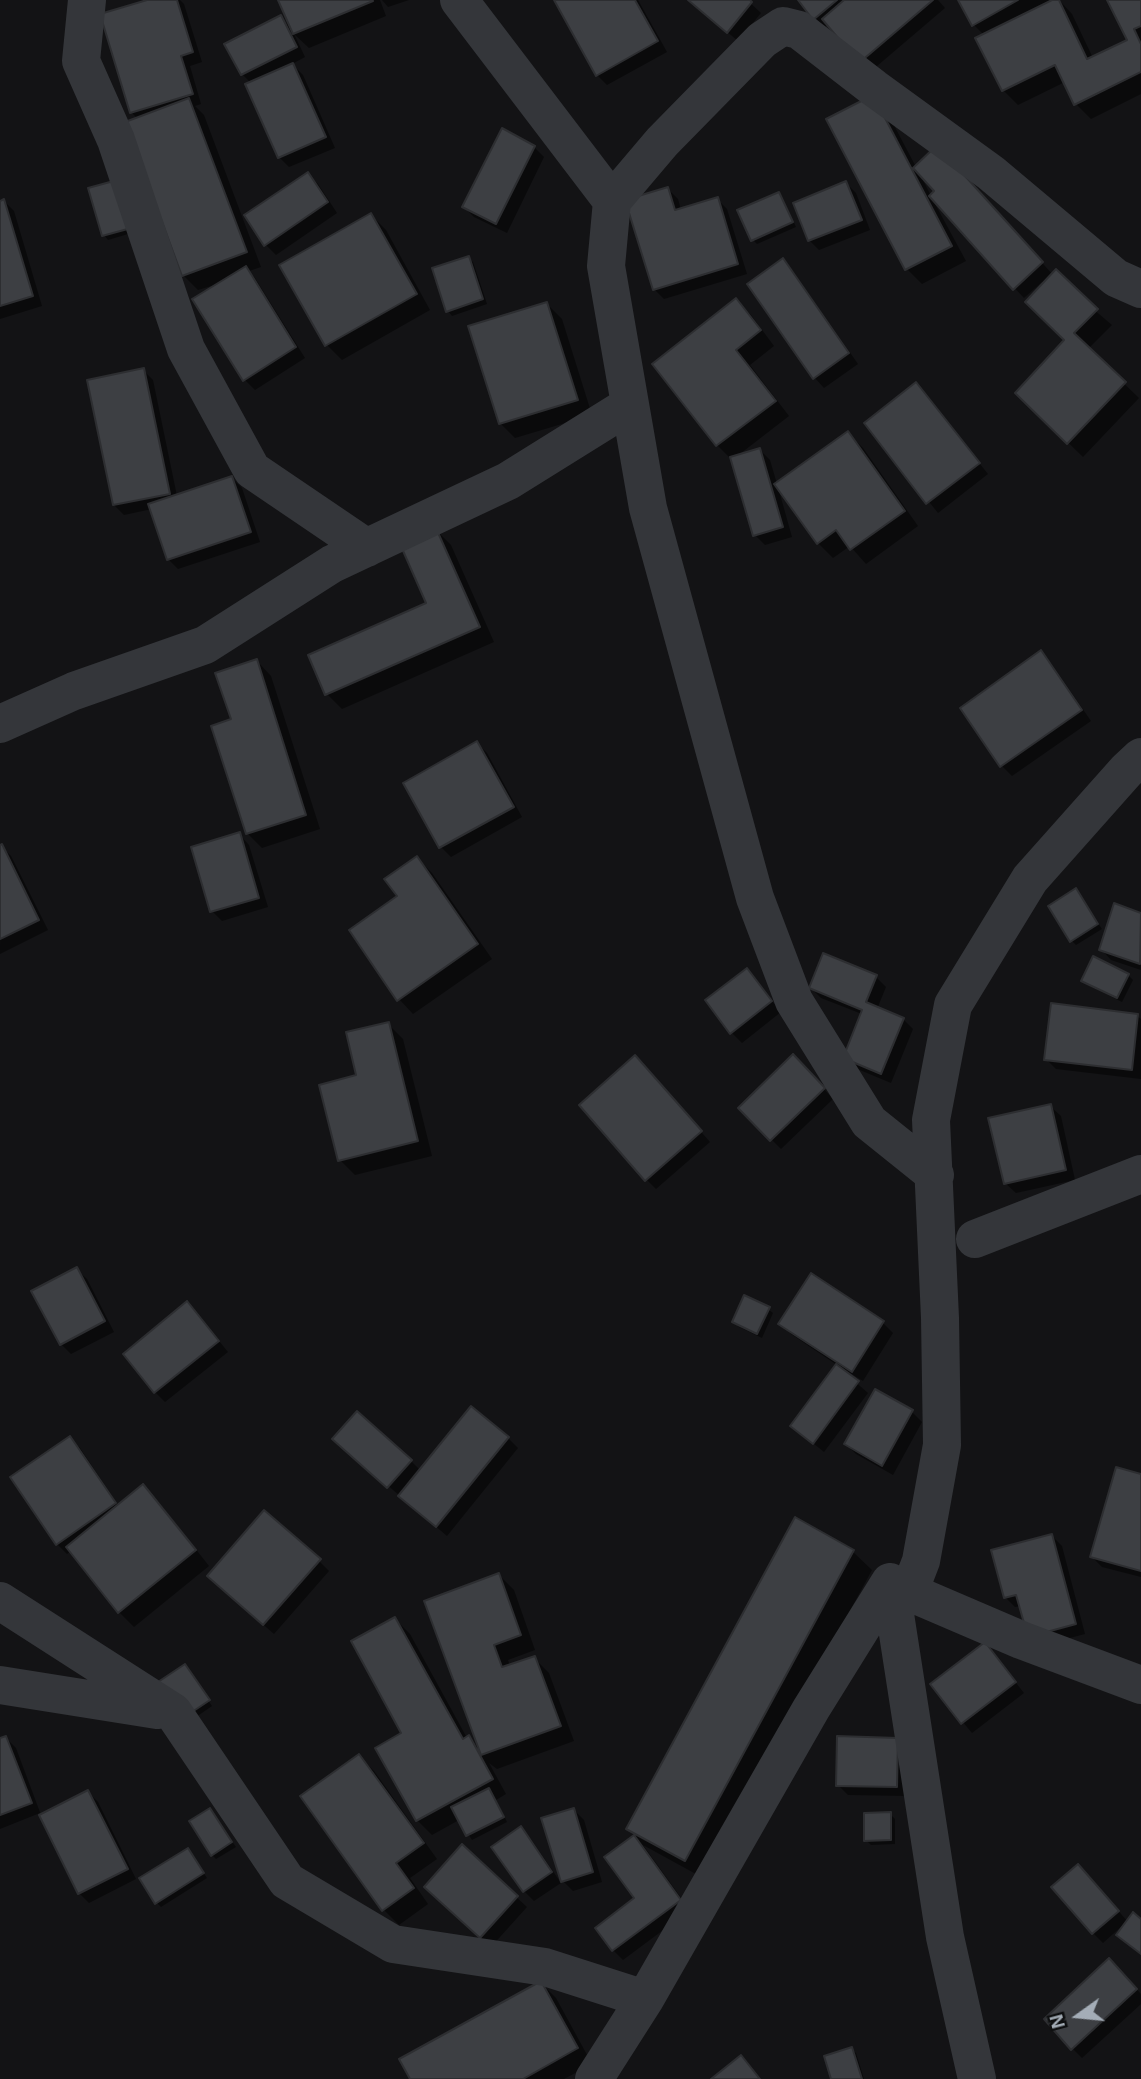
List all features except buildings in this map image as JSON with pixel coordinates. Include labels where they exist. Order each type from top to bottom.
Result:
[{"type":"street","points":[[87,0],[81,61],[116,141],[186,349],[252,470],[367,548]]},
{"type":"street","points":[[459,0],[612,201]]},
{"type":"street","points":[[935,1175],[869,1122],[794,1001],[755,898],[648,509],[606,266],[612,201],[662,142],[762,40],[775,13],[991,173],[1116,278],[1141,289]]},
{"type":"street","points":[[0,724],[74,691],[205,645],[332,564],[508,481],[630,405]]},
{"type":"street","points":[[594,2079],[645,1999],[811,1709],[899,1587],[921,1561],[942,1444],[935,1175],[931,1119],[953,1005],[1030,879],[1141,757]]},
{"type":"street","points":[[975,1239],[1141,1174]]},
{"type":"street","points":[[899,1587],[1021,1640],[1141,1685]]},
{"type":"street","points":[[899,1587],[945,1937],[977,2079]]},
{"type":"street","points":[[0,1601],[173,1712],[287,1881],[393,1944],[545,1968],[645,1999]]},
{"type":"street","points":[[0,1685],[173,1712]]}]
